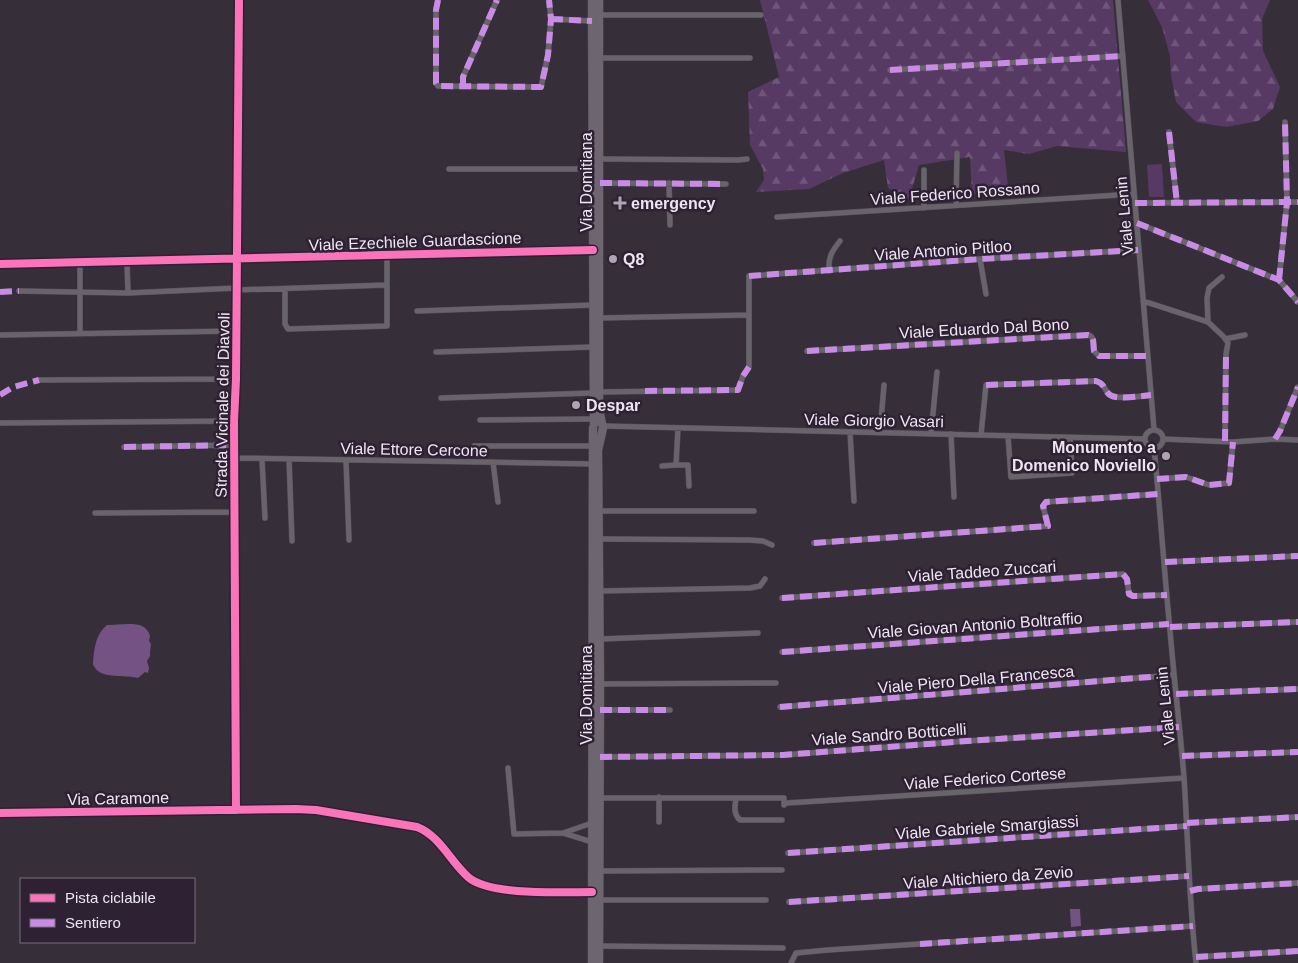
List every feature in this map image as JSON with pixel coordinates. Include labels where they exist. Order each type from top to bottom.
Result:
[{"type":"main road","name":"Via Domitiana","points":[[592,0],[593,346],[596,392],[603,426],[598,450],[600,591],[599,963]]},
{"type":"main road","name":"Via Domitiana","points":[[592,963],[593,424],[599,318],[599,0]]},
{"type":"main road","points":[[593,424],[599,422],[603,426]]},
{"type":"street","name":"Strada Vicinale dei Diavoli","points":[[236,810],[234,421],[236,379],[239,0]]},
{"type":"street","points":[[438,0],[436,10],[436,83],[438,86],[541,87],[548,55],[552,19],[549,0]]},
{"type":"street","points":[[463,86],[463,77],[497,0]]},
{"type":"street","name":"Viale Lenin","points":[[1118,0],[1154,430]]},
{"type":"street","points":[[599,15],[761,15]]},
{"type":"street","points":[[552,19],[592,21]]},
{"type":"street","points":[[890,70],[1123,56]]},
{"type":"street","points":[[599,58],[750,58]]},
{"type":"street","points":[[1279,280],[1287,202],[1285,122]]},
{"type":"street","points":[[1169,132],[1177,203]]},
{"type":"street","points":[[956,153],[956,206]]},
{"type":"street","points":[[599,160],[747,159]]},
{"type":"street","points":[[449,169],[592,168]]},
{"type":"street","points":[[924,170],[924,208]]},
{"type":"street","points":[[600,183],[726,184]]},
{"type":"street","points":[[669,183],[670,225]]},
{"type":"street","name":"Viale Federico Rossano","points":[[777,217],[1134,194]]},
{"type":"street","points":[[1135,203],[1298,202]]},
{"type":"street","points":[[1137,222],[1279,280],[1298,302]]},
{"type":"street","points":[[829,271],[828,261],[840,241]]},
{"type":"street","name":"Viale Ezechiele Guardascione","points":[[0,264],[593,250]]},
{"type":"street","name":"Viale Antonio Pitloo","points":[[749,315],[749,276],[980,259],[1139,250]]},
{"type":"street","points":[[285,289],[285,324],[288,329],[386,326],[387,255]]},
{"type":"street","points":[[980,259],[986,294]]},
{"type":"street","points":[[80,262],[80,332]]},
{"type":"street","points":[[127,262],[128,293]]},
{"type":"street","points":[[1208,322],[1207,298],[1209,288],[1222,277]]},
{"type":"street","points":[[19,291],[128,293],[386,284]]},
{"type":"street","points":[[1143,301],[1208,322],[1228,343],[1226,354],[1225,441]]},
{"type":"street","points":[[417,312],[593,305]]},
{"type":"street","points":[[441,398],[596,392],[738,390],[743,376],[749,367],[749,315],[599,318]]},
{"type":"street","points":[[0,334],[236,331]]},
{"type":"street","name":"Viale Eduardo Dal Bono","points":[[808,351],[1090,335],[1093,338],[1094,351],[1099,356],[1147,356]]},
{"type":"street","points":[[1225,339],[1245,335]]},
{"type":"street","points":[[436,352],[593,346]]},
{"type":"street","points":[[931,434],[937,372]]},
{"type":"street","points":[[39,380],[236,379]]},
{"type":"street","points":[[981,435],[986,385],[1096,381],[1102,382],[1107,392],[1115,398],[1151,395]]},
{"type":"street","points":[[880,433],[884,384]]},
{"type":"street","points":[[1275,439],[1298,387]]},
{"type":"street","points":[[480,420],[593,424]]},
{"type":"street","points":[[0,423],[234,421]]},
{"type":"street","name":"Viale Giorgio Vasari","points":[[603,426],[1144,439]]},
{"type":"street","points":[[676,465],[678,428]]},
{"type":"street","points":[[1154,430],[1161,432],[1163,439],[1160,445],[1154,448],[1148,446],[1144,439],[1147,433],[1154,430]]},
{"type":"street","points":[[850,432],[854,501]]},
{"type":"street","points":[[951,434],[954,497]]},
{"type":"street","points":[[1008,436],[1012,477],[1072,473],[1070,438]]},
{"type":"street","points":[[1163,439],[1233,442],[1275,439],[1298,440]]},
{"type":"street","points":[[1157,479],[1186,477],[1209,485],[1229,483],[1233,442]]},
{"type":"street","points":[[124,448],[234,445]]},
{"type":"street","points":[[474,446],[593,446]]},
{"type":"street","name":"Viale Lenin","points":[[1154,448],[1184,778],[1196,960]]},
{"type":"street","name":"Viale Ettore Cercone","points":[[234,458],[593,464]]},
{"type":"street","points":[[262,459],[265,518]]},
{"type":"street","points":[[289,459],[292,541]]},
{"type":"street","points":[[346,460],[349,540]]},
{"type":"street","points":[[493,462],[498,502]]},
{"type":"street","points":[[662,466],[688,465],[688,486]]},
{"type":"street","points":[[814,543],[1048,526],[1043,506],[1046,502],[1158,494]]},
{"type":"street","points":[[598,511],[754,511]]},
{"type":"street","points":[[95,513],[234,512]]},
{"type":"street","points":[[599,539],[749,540],[763,541],[772,545]]},
{"type":"street","points":[[1165,562],[1298,556]]},
{"type":"street","name":"Viale Taddeo Zuccari","points":[[782,598],[1124,574],[1127,579],[1129,594],[1132,596],[1168,595]]},
{"type":"street","points":[[600,591],[750,588],[760,586],[764,579]]},
{"type":"street","name":"Viale Giovan Antonio Boltraffio","points":[[782,652],[1170,626],[1298,622]]},
{"type":"street","points":[[600,639],[758,633]]},
{"type":"street","name":"Viale Piero Della Francesca","points":[[780,707],[1174,675]]},
{"type":"street","points":[[600,684],[776,683]]},
{"type":"street","points":[[1176,694],[1298,690]]},
{"type":"street","points":[[600,710],[670,710]]},
{"type":"street","name":"Viale Sandro Botticelli","points":[[600,757],[783,755],[967,740],[1179,727]]},
{"type":"street","points":[[1182,756],[1298,752]]},
{"type":"street","points":[[508,768],[514,834],[563,833],[592,842]]},
{"type":"street","name":"Viale Federico Cortese","points":[[736,798],[784,798],[785,804],[1184,778]]},
{"type":"street","points":[[600,798],[736,798],[735,813],[736,817],[740,820],[782,820]]},
{"type":"street","points":[[659,798],[659,822]]},
{"type":"street","name":"Via Caramone","points":[[0,813],[306,809],[426,830],[467,876],[481,885],[516,891],[592,892]]},
{"type":"street","name":"Viale Gabriele Smargiassi","points":[[788,853],[1298,817]]},
{"type":"street","points":[[563,833],[592,822]]},
{"type":"street","points":[[599,871],[782,870]]},
{"type":"street","name":"Viale Altichiero da Zevio","points":[[789,902],[1189,876]]},
{"type":"street","points":[[1190,891],[1298,883]]},
{"type":"street","points":[[599,900],[766,900]]},
{"type":"street","points":[[791,963],[796,953],[1193,926]]},
{"type":"street","points":[[599,946],[783,948]]},
{"type":"street","points":[[1196,960],[1298,951]]},
{"type":"green space","points":[[760,0],[1113,0],[1126,152],[1057,146],[1029,154],[1004,150],[1008,187],[972,195],[970,157],[919,165],[909,199],[888,188],[884,160],[843,173],[809,189],[756,192],[764,180],[763,169],[750,145],[748,92],[779,77]]},
{"type":"green space","points":[[1148,0],[1270,0],[1262,19],[1263,51],[1280,87],[1273,109],[1258,121],[1226,127],[1196,122],[1176,102],[1170,56],[1162,27]]},
{"type":"green space","points":[[1162,164],[1164,197],[1149,197],[1147,165]]},
{"type":"shaded area","points":[[135,624],[147,630],[151,644],[150,656],[147,661],[148,673],[145,672],[138,678],[106,675],[97,670],[93,665],[96,643],[100,633],[107,625]]},
{"type":"shaded area","points":[[1070,909],[1080,909],[1081,926],[1071,927]]},
{"type":"marked path","points":[[438,0],[436,10],[436,83],[438,86],[541,87],[548,55],[551,19],[549,0]]},
{"type":"marked path","points":[[463,86],[463,77],[497,0]]},
{"type":"marked path","points":[[551,19],[592,21]]},
{"type":"marked path","points":[[890,70],[1123,56]]},
{"type":"marked path","points":[[1279,280],[1287,202],[1285,122]]},
{"type":"marked path","points":[[1169,132],[1177,203]]},
{"type":"marked path","points":[[600,183],[726,184]]},
{"type":"marked path","points":[[1135,203],[1298,202]]},
{"type":"marked path","points":[[1137,223],[1279,280],[1298,302]]},
{"type":"marked path","points":[[749,276],[980,259],[1139,250]]},
{"type":"marked path","points":[[0,292],[19,291]]},
{"type":"marked path","points":[[807,351],[1088,335],[1092,337],[1094,351],[1099,356],[1147,356]]},
{"type":"marked path","points":[[1225,441],[1226,354]]},
{"type":"marked path","points":[[645,391],[738,390],[743,376],[749,367]]},
{"type":"marked path","points":[[0,395],[13,387],[39,380]]},
{"type":"marked path","points":[[986,385],[1096,381],[1113,396],[1151,395]]},
{"type":"marked path","points":[[1275,439],[1298,387]]},
{"type":"marked path","points":[[1157,479],[1186,477],[1209,485],[1229,483],[1233,442]]},
{"type":"marked path","points":[[124,447],[234,445]]},
{"type":"marked path","points":[[814,543],[1048,526],[1043,506],[1046,502],[1158,494]]},
{"type":"marked path","points":[[1165,562],[1298,556]]},
{"type":"marked path","points":[[782,598],[1123,574],[1127,579],[1129,594],[1133,596],[1167,595]]},
{"type":"marked path","points":[[1170,627],[1298,622]]},
{"type":"marked path","points":[[782,652],[1169,624]]},
{"type":"marked path","points":[[780,707],[1174,675]]},
{"type":"marked path","points":[[1176,694],[1298,689]]},
{"type":"marked path","points":[[600,710],[670,710]]},
{"type":"marked path","points":[[600,757],[783,755],[1179,727]]},
{"type":"marked path","points":[[1182,756],[1298,752]]},
{"type":"marked path","points":[[1187,823],[1298,817]]},
{"type":"marked path","points":[[788,853],[1187,826]]},
{"type":"marked path","points":[[789,902],[1189,876]]},
{"type":"marked path","points":[[1190,891],[1298,883]]},
{"type":"marked path","points":[[920,944],[1193,926]]},
{"type":"marked path","points":[[1196,957],[1298,951]]},
{"type":"cycle path","points":[[236,810],[234,421],[236,379],[239,0]]},
{"type":"cycle path","points":[[0,264],[593,250]]},
{"type":"cycle path","points":[[0,813],[316,810],[417,827],[432,836],[462,871],[478,883],[527,892],[592,892]]},
{"type":"place","name":"emergency","points":[[620,203]]},
{"type":"place","name":"Q8","points":[[613,259]]},
{"type":"place","name":"Despar","points":[[576,405]]},
{"type":"place","name":"Monumento a Domenico Noviello","points":[[1166,456]]}]
